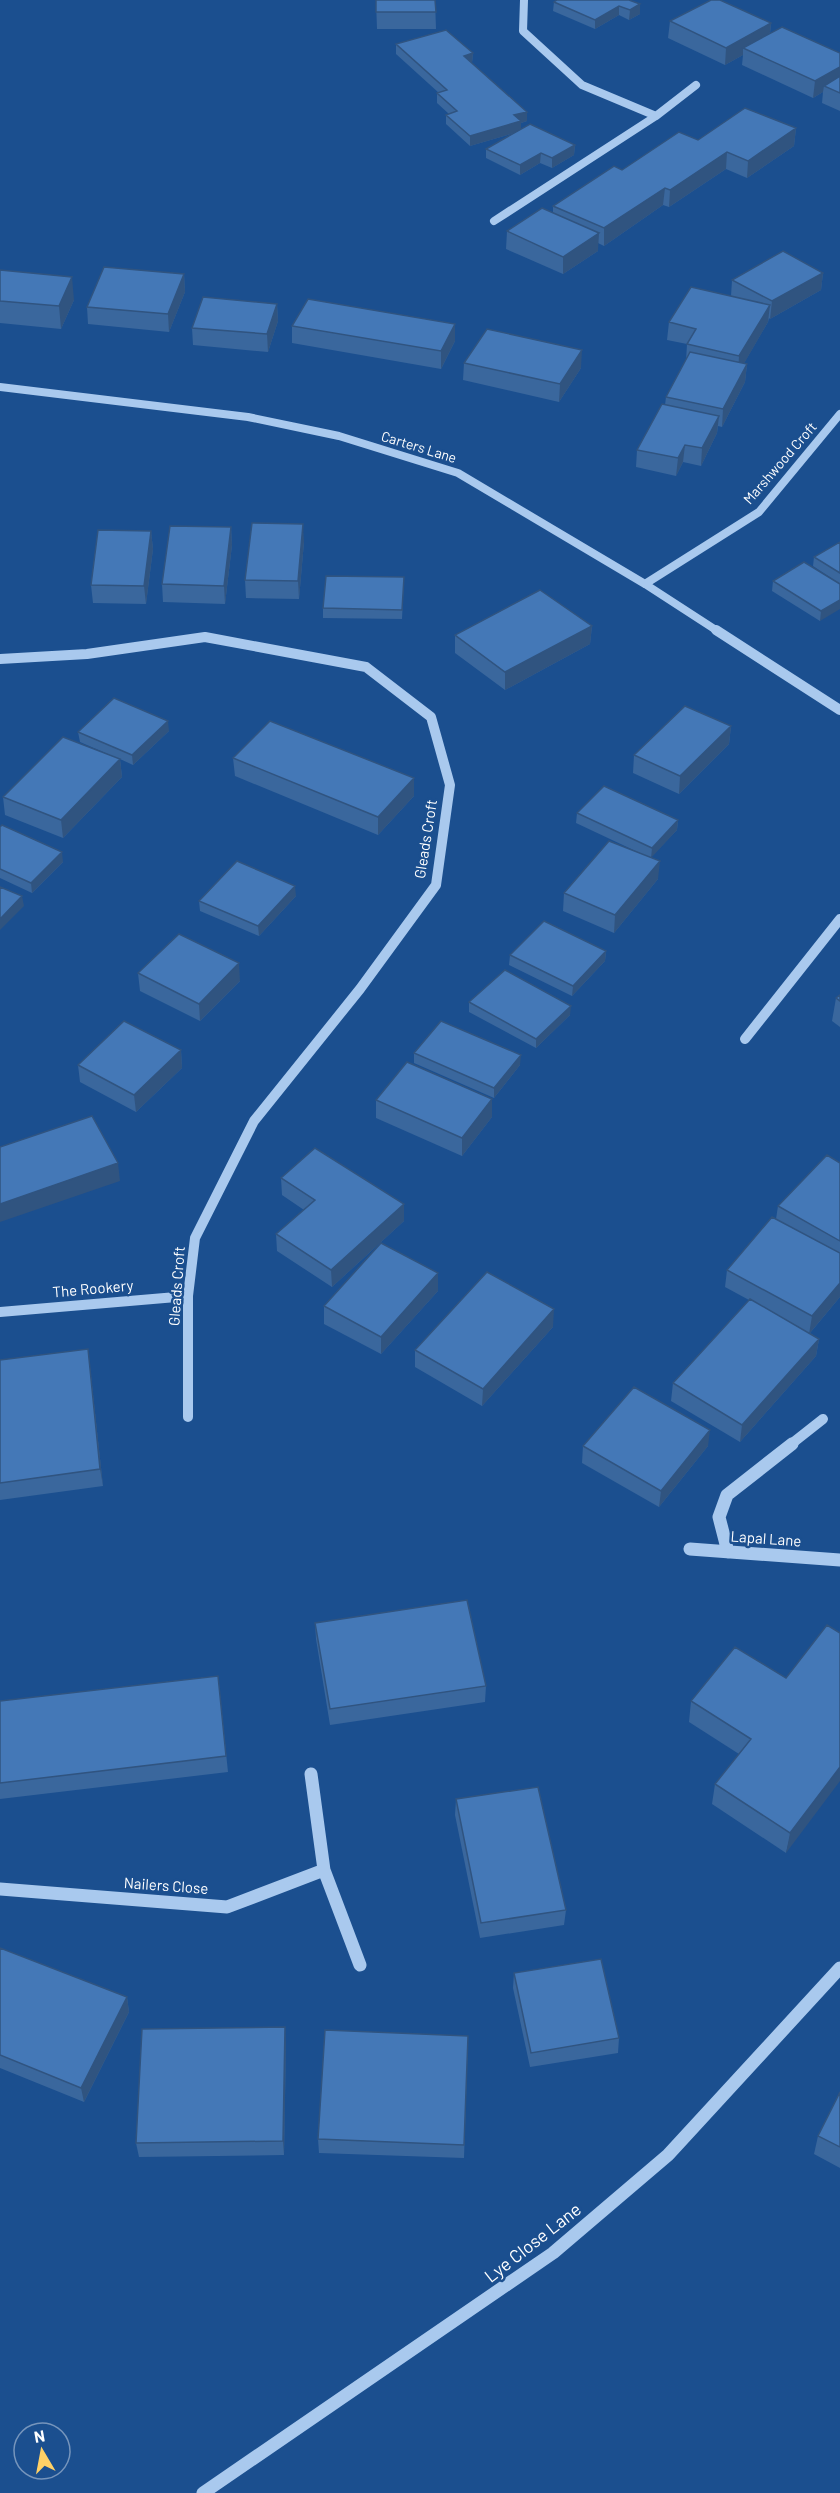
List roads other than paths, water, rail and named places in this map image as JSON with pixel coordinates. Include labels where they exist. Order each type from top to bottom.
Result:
[{"type":"street","points":[[524,0],[523,32],[582,85],[656,116]]},
{"type":"street","points":[[494,221],[656,116],[696,85]]},
{"type":"street","name":"Carters Lane","points":[[0,387],[248,417],[339,436],[458,473],[645,584],[840,710]]},
{"type":"street","name":"Marshwood Croft","points":[[645,584],[759,512],[840,414]]},
{"type":"street","name":"Gleads Croft","points":[[0,659],[87,654],[205,637],[366,667],[431,717],[450,785],[436,885],[360,989],[254,1121],[195,1238],[188,1296],[188,1417]]},
{"type":"street","points":[[746,1039],[840,919]]},
{"type":"street","name":"The Rookery","points":[[0,1312],[188,1296]]},
{"type":"street","points":[[728,1551],[719,1517],[727,1496],[823,1419]]},
{"type":"street","name":"Lapal Lane","points":[[690,1549],[840,1560]]},
{"type":"street","points":[[311,1774],[324,1870],[360,1965]]},
{"type":"street","name":"Nailers Close","points":[[0,1889],[227,1907],[324,1870]]},
{"type":"street","name":"Lye Close Lane","points":[[203,2493],[473,2310],[552,2253],[668,2155],[840,1968]]}]
